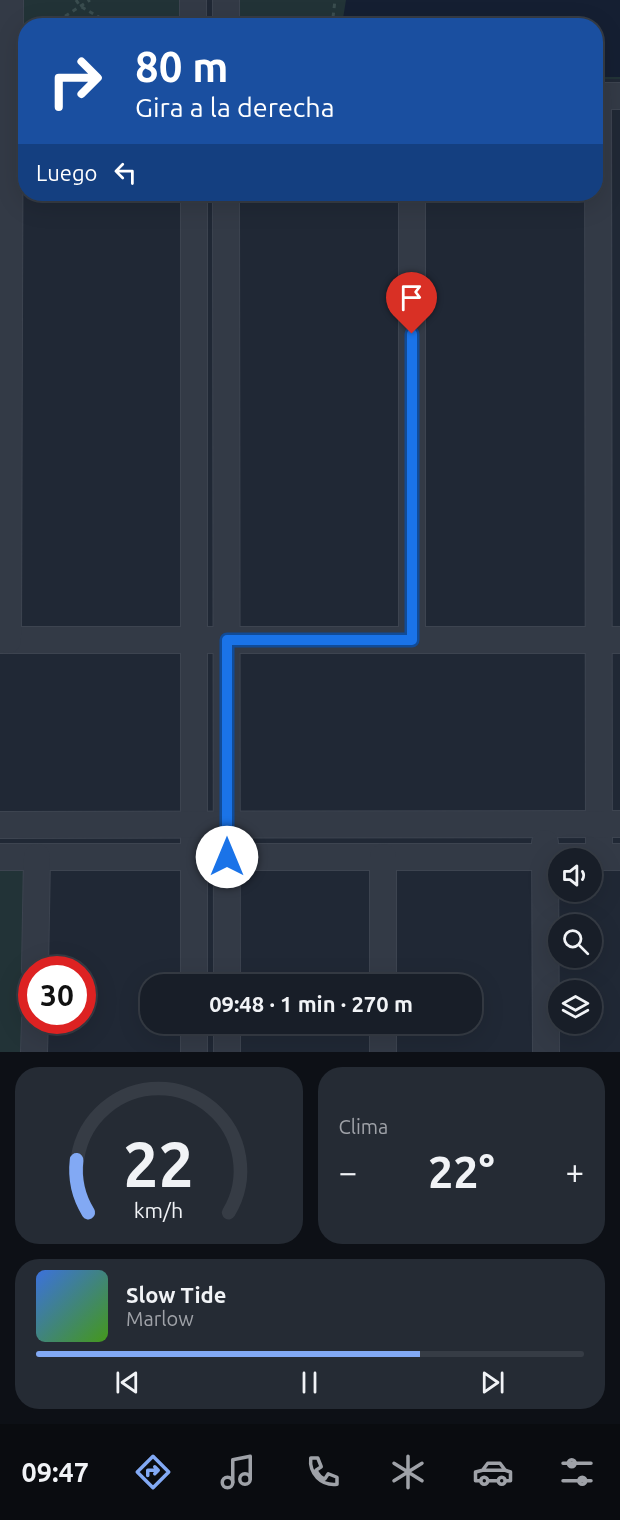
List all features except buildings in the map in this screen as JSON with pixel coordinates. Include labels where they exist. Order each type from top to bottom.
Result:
[{"type":"street","points":[[10,0],[12,96],[4,640],[609,640]]},
{"type":"street","points":[[194,0],[194,18]]},
{"type":"street","points":[[226,0],[226,18]]},
{"type":"street","points":[[0,856],[609,857],[604,96]]},
{"type":"street","points":[[194,201],[194,974]]},
{"type":"street","points":[[226,201],[227,974]]},
{"type":"street","points":[[412,201],[412,640]]},
{"type":"street","points":[[545,824],[546,1052]]},
{"type":"street","points":[[0,825],[609,824]]},
{"type":"street","points":[[35,956],[37,856]]},
{"type":"street","points":[[383,857],[383,974]]},
{"type":"street","points":[[34,1052],[35,1034]]},
{"type":"street","points":[[194,1034],[194,1052]]},
{"type":"street","points":[[227,1034],[227,1052]]},
{"type":"street","points":[[383,1034],[383,1052]]},
{"type":"path","points":[[76,0],[80,6],[100,18]]},
{"type":"path","points":[[62,18],[90,0]]},
{"type":"path","points":[[333,18],[335,0]]},
{"type":"shaded area","points":[[23,0],[182,0],[182,18],[23,18]]},
{"type":"shaded area","points":[[239,0],[620,0],[620,79],[603,79],[603,18],[239,18]]},
{"type":"shaded area","points":[[0,869],[21,869],[26,875],[25,956],[18,956],[18,1034],[23,1034],[23,1052],[0,1052]]},
{"type":"water","points":[[346,0],[620,0],[620,77],[603,77],[603,18],[343,18]]},
{"type":"route","points":[[227,857],[227,640],[412,640],[412,334]]}]
